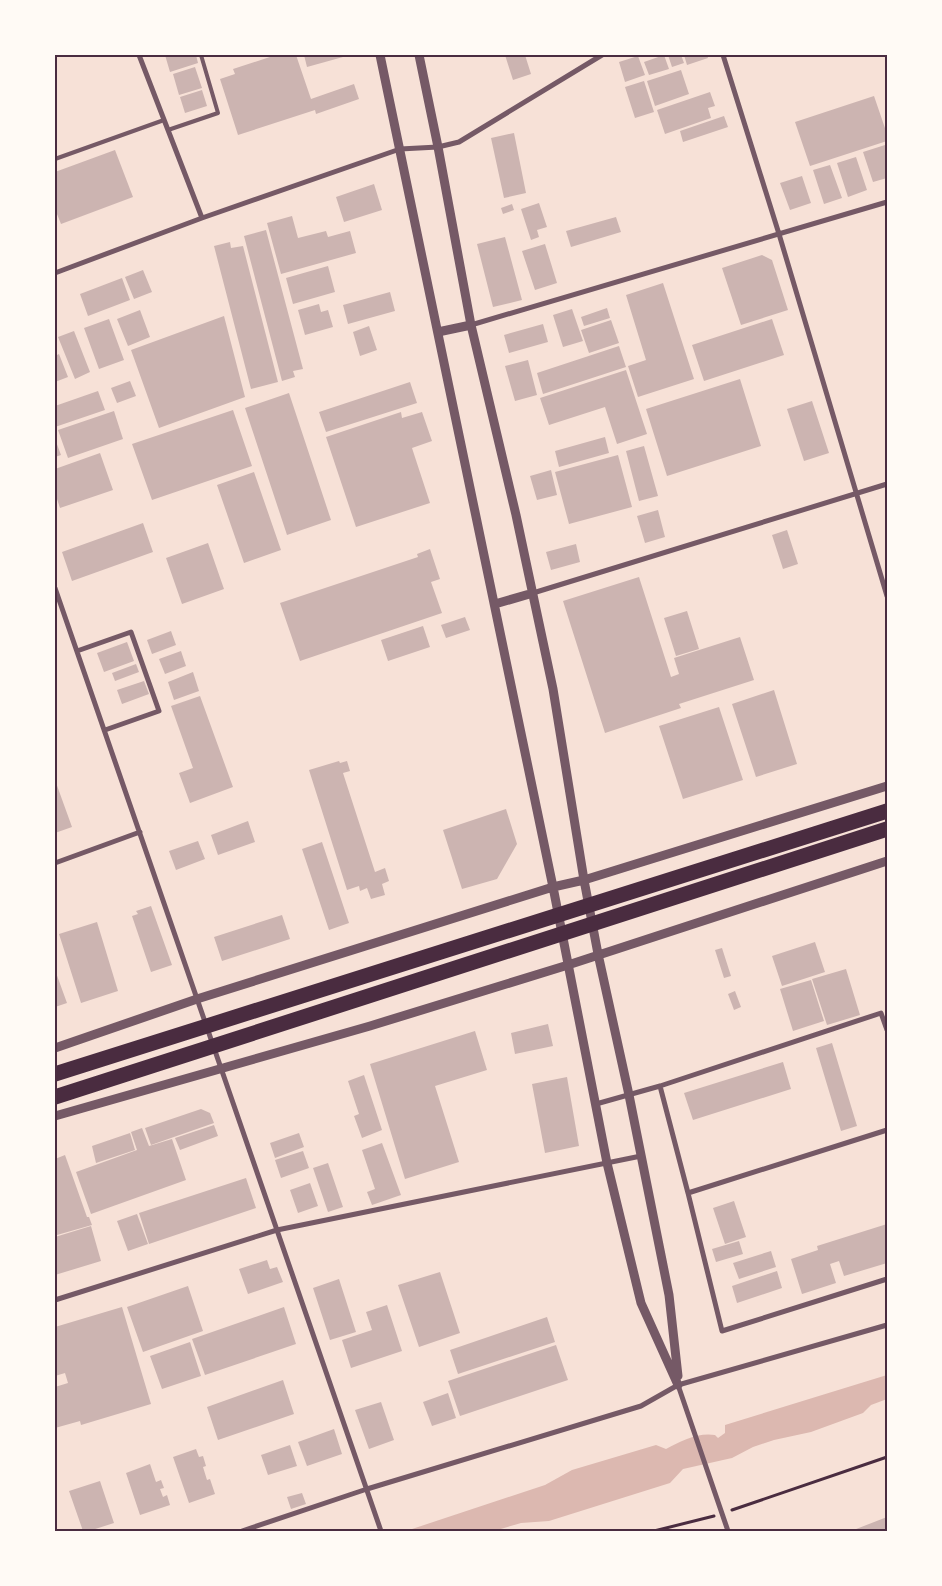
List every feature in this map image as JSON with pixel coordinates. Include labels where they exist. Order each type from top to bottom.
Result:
[{"type":"highway","points":[[55,1074],[887,811]]},
{"type":"highway","points":[[55,1097],[887,829]]},
{"type":"street","points":[[139,55],[202,218]]},
{"type":"street","points":[[380,55],[553,887],[607,1164],[641,1303],[678,1385],[728,1531]]},
{"type":"street","points":[[419,55],[471,325],[516,515],[553,689],[598,954],[629,1095],[669,1295],[678,1385]]},
{"type":"street","points":[[55,274],[202,218],[400,149],[438,147],[458,142],[602,55]]},
{"type":"street","points":[[723,55],[779,234],[887,596]]},
{"type":"street","points":[[438,332],[471,325],[887,202]]},
{"type":"street","points":[[495,604],[887,484]]},
{"type":"street","points":[[55,588],[382,1531]]},
{"type":"street","points":[[77,651],[131,632],[159,711],[105,730]]},
{"type":"street","points":[[55,1048],[196,998],[887,786]]},
{"type":"street","points":[[55,863],[140,832]]},
{"type":"street","points":[[55,1116],[370,1026],[568,965],[887,861]]},
{"type":"street","points":[[596,1104],[660,1086],[881,1013],[887,1030]]},
{"type":"street","points":[[660,1086],[722,1330],[887,1279]]},
{"type":"street","points":[[688,1193],[887,1130]]},
{"type":"street","points":[[55,1300],[277,1230],[641,1156]]},
{"type":"street","points":[[242,1531],[641,1406],[678,1385],[887,1325]]},
{"type":"lane","points":[[168,130],[218,113],[201,55]]},
{"type":"lane","points":[[55,159],[164,120]]},
{"type":"path","points":[[654,1531],[721,1514],[887,1457]]},
{"type":"shaded area","points":[[887,1375],[887,1399],[871,1405],[863,1413],[811,1432],[774,1440],[753,1447],[732,1458],[683,1469],[670,1483],[549,1521],[521,1523],[494,1531],[406,1531],[545,1485],[572,1470],[656,1445],[666,1449],[696,1436],[709,1434],[715,1435],[718,1438],[725,1433],[725,1425]]},
{"type":"building","points":[[165,55],[196,55],[198,63],[170,72]]},
{"type":"building","points":[[276,55],[296,55],[311,99],[354,84],[359,99],[316,114],[315,110],[238,135],[220,79],[235,74],[233,69]]},
{"type":"building","points":[[304,55],[342,55],[343,57],[307,67]]},
{"type":"building","points":[[505,55],[525,55],[531,74],[513,80]]},
{"type":"building","points":[[664,55],[669,69],[649,75],[644,62]]},
{"type":"building","points":[[668,55],[681,55],[684,63],[672,67]]},
{"type":"building","points":[[684,55],[707,55],[708,58],[687,65]]},
{"type":"building","points":[[638,56],[645,75],[625,82],[619,62]]},
{"type":"building","points":[[195,67],[202,88],[179,95],[173,74]]},
{"type":"building","points":[[681,70],[689,94],[655,106],[647,81]]},
{"type":"building","points":[[644,81],[654,112],[635,118],[625,87]]},
{"type":"building","points":[[202,90],[207,106],[185,113],[180,97]]},
{"type":"building","points":[[710,92],[715,106],[708,108],[711,118],[665,134],[657,110]]},
{"type":"building","points":[[874,96],[887,134],[887,141],[810,166],[795,122]]},
{"type":"building","points":[[724,116],[728,127],[683,142],[680,131]]},
{"type":"building","points":[[514,133],[526,193],[504,198],[491,138]]},
{"type":"building","points":[[885,145],[887,152],[887,178],[873,182],[863,152]]},
{"type":"building","points":[[115,150],[133,197],[61,224],[55,209],[55,172]]},
{"type":"building","points":[[856,157],[867,190],[848,197],[837,163]]},
{"type":"building","points":[[830,165],[842,198],[824,204],[813,170]]},
{"type":"building","points":[[802,176],[811,203],[790,210],[780,183]]},
{"type":"building","points":[[374,184],[382,210],[344,222],[336,197]]},
{"type":"building","points":[[539,203],[547,227],[537,230],[539,237],[531,240],[521,209]]},
{"type":"building","points":[[512,204],[514,210],[503,214],[501,208]]},
{"type":"building","points":[[292,216],[298,238],[326,231],[328,237],[350,231],[356,253],[281,274],[267,223]]},
{"type":"building","points":[[616,217],[621,232],[571,247],[566,231]]},
{"type":"building","points":[[266,230],[303,369],[293,371],[295,377],[282,381],[244,236]]},
{"type":"building","points":[[505,237],[522,300],[493,307],[477,244]]},
{"type":"building","points":[[230,242],[231,248],[243,246],[278,382],[251,389],[214,246]]},
{"type":"building","points":[[545,244],[557,283],[535,290],[522,251]]},
{"type":"building","points":[[762,255],[772,260],[788,310],[741,325],[722,268]]},
{"type":"building","points":[[328,266],[335,292],[293,304],[286,278]]},
{"type":"building","points":[[143,270],[152,292],[134,299],[125,277]]},
{"type":"building","points":[[122,278],[130,300],[88,316],[80,294]]},
{"type":"building","points":[[663,283],[694,379],[638,397],[628,366],[646,360],[626,295]]},
{"type":"building","points":[[390,292],[395,311],[348,324],[343,305]]},
{"type":"building","points":[[319,304],[321,312],[328,310],[333,327],[305,335],[298,310]]},
{"type":"building","points":[[607,308],[610,318],[584,326],[581,317]]},
{"type":"building","points":[[572,309],[583,341],[563,347],[553,315]]},
{"type":"building","points":[[140,310],[150,337],[128,346],[117,319]]},
{"type":"building","points":[[224,316],[245,397],[159,428],[131,350]]},
{"type":"building","points":[[109,319],[124,360],[99,369],[84,328]]},
{"type":"building","points":[[772,319],[784,355],[704,381],[692,345]]},
{"type":"building","points":[[611,320],[619,343],[589,353],[581,330]]},
{"type":"building","points":[[543,324],[548,342],[509,353],[504,335]]},
{"type":"building","points":[[369,326],[377,350],[360,356],[353,332]]},
{"type":"building","points":[[74,331],[90,372],[75,379],[58,337]]},
{"type":"building","points":[[619,346],[626,367],[543,394],[537,373]]},
{"type":"building","points":[[59,354],[68,377],[55,382],[55,356]]},
{"type":"building","points":[[528,360],[537,395],[515,401],[505,366]]},
{"type":"building","points":[[626,370],[647,434],[617,444],[605,407],[549,425],[540,398]]},
{"type":"building","points":[[740,379],[761,446],[667,476],[646,409]]},
{"type":"building","points":[[130,381],[136,396],[117,403],[111,388]]},
{"type":"building","points":[[410,382],[417,403],[326,432],[319,412]]},
{"type":"building","points":[[98,391],[105,410],[55,427],[55,406]]},
{"type":"building","points":[[289,393],[331,520],[287,535],[245,408]]},
{"type":"building","points":[[812,401],[829,453],[804,461],[787,409]]},
{"type":"building","points":[[233,410],[252,466],[152,500],[132,444]]},
{"type":"building","points":[[114,411],[123,439],[68,458],[58,430]]},
{"type":"building","points":[[401,412],[402,418],[422,412],[432,441],[412,448],[430,503],[356,527],[326,437]]},
{"type":"building","points":[[605,437],[609,453],[559,467],[555,451]]},
{"type":"building","points":[[55,439],[61,455],[55,457]]},
{"type":"building","points":[[644,446],[658,496],[639,501],[626,451]]},
{"type":"building","points":[[100,453],[113,490],[60,508],[55,493],[55,469]]},
{"type":"building","points":[[618,455],[632,507],[569,524],[555,472]]},
{"type":"building","points":[[551,470],[557,495],[537,500],[530,476]]},
{"type":"building","points":[[254,472],[281,550],[244,563],[217,485]]},
{"type":"building","points":[[658,510],[665,537],[645,543],[637,516]]},
{"type":"building","points":[[143,523],[153,552],[72,581],[62,552]]},
{"type":"building","points":[[787,530],[798,564],[783,569],[772,535]]},
{"type":"building","points":[[208,543],[224,589],[182,604],[166,558]]},
{"type":"building","points":[[576,544],[580,562],[551,570],[546,552]]},
{"type":"building","points":[[430,549],[440,579],[431,582],[442,613],[300,661],[280,603],[418,557],[417,554]]},
{"type":"building","points":[[639,577],[671,677],[679,674],[674,658],[740,637],[754,680],[679,704],[681,708],[605,733],[563,601]]},
{"type":"building","points":[[687,611],[699,649],[676,656],[664,618]]},
{"type":"building","points":[[465,617],[470,630],[446,638],[441,625]]},
{"type":"building","points":[[423,626],[430,647],[388,661],[381,640]]},
{"type":"building","points":[[171,631],[176,645],[152,654],[147,640]]},
{"type":"building","points":[[127,642],[134,661],[104,672],[97,653]]},
{"type":"building","points":[[181,651],[186,666],[165,674],[159,659]]},
{"type":"building","points":[[136,664],[139,672],[115,681],[112,673]]},
{"type":"building","points":[[193,672],[199,691],[174,700],[168,682]]},
{"type":"building","points":[[144,681],[149,694],[122,704],[117,690]]},
{"type":"building","points":[[774,690],[797,764],[756,777],[732,704]]},
{"type":"building","points":[[200,696],[233,787],[190,803],[179,773],[193,768],[171,706]]},
{"type":"building","points":[[719,707],[743,780],[683,799],[659,726]]},
{"type":"building","points":[[339,761],[340,763],[347,761],[350,771],[343,773],[375,872],[385,868],[389,881],[382,884],[385,895],[371,899],[367,888],[360,891],[359,886],[347,890],[309,770]]},
{"type":"building","points":[[55,780],[72,827],[55,833]]},
{"type":"building","points":[[506,809],[517,844],[497,879],[462,889],[443,830]]},
{"type":"building","points":[[248,821],[255,842],[218,855],[211,835]]},
{"type":"building","points":[[198,841],[205,859],[176,870],[169,851]]},
{"type":"building","points":[[322,842],[349,923],[329,930],[302,849]]},
{"type":"building","points":[[151,906],[172,965],[151,972],[132,916],[138,914],[136,911]]},
{"type":"building","points":[[282,915],[290,939],[222,961],[214,937]]},
{"type":"building","points":[[97,922],[118,991],[81,1003],[59,934]]},
{"type":"building","points":[[815,942],[825,972],[782,986],[772,956]]},
{"type":"building","points":[[722,948],[731,976],[724,978],[715,950]]},
{"type":"building","points":[[846,969],[860,1015],[827,1025],[812,979]]},
{"type":"building","points":[[55,970],[67,1003],[55,1007]]},
{"type":"building","points":[[811,980],[824,1021],[793,1031],[780,989]]},
{"type":"building","points":[[735,991],[741,1007],[734,1010],[728,994]]},
{"type":"building","points":[[548,1024],[553,1046],[515,1054],[511,1033]]},
{"type":"building","points":[[475,1031],[487,1070],[435,1086],[459,1162],[405,1179],[370,1064]]},
{"type":"building","points":[[832,1043],[857,1126],[841,1131],[816,1048]]},
{"type":"building","points":[[783,1062],[791,1089],[693,1120],[684,1093]]},
{"type":"building","points":[[364,1075],[382,1130],[362,1138],[354,1116],[359,1114],[348,1081]]},
{"type":"building","points":[[567,1077],[579,1146],[545,1153],[532,1084]]},
{"type":"building","points":[[201,1109],[210,1113],[214,1123],[151,1145],[145,1128]]},
{"type":"building","points":[[214,1125],[218,1136],[180,1150],[175,1138]]},
{"type":"building","points":[[142,1128],[149,1146],[172,1139],[186,1180],[91,1214],[76,1172],[137,1150],[131,1132]]},
{"type":"building","points":[[130,1133],[135,1150],[96,1163],[92,1146]]},
{"type":"building","points":[[299,1133],[304,1147],[275,1158],[270,1143]]},
{"type":"building","points":[[382,1143],[401,1195],[372,1205],[367,1192],[375,1189],[362,1150]]},
{"type":"building","points":[[303,1151],[309,1168],[281,1178],[275,1160]]},
{"type":"building","points":[[65,1155],[87,1217],[89,1217],[92,1225],[57,1235],[55,1230],[55,1159]]},
{"type":"building","points":[[328,1163],[343,1207],[328,1212],[313,1168]]},
{"type":"building","points":[[246,1178],[256,1208],[149,1244],[139,1213]]},
{"type":"building","points":[[310,1183],[318,1206],[298,1213],[290,1190]]},
{"type":"building","points":[[734,1201],[746,1237],[725,1244],[713,1208]]},
{"type":"building","points":[[137,1214],[148,1244],[128,1251],[117,1221]]},
{"type":"building","points":[[887,1224],[887,1263],[844,1276],[839,1261],[830,1264],[836,1283],[802,1294],[791,1259],[818,1250],[817,1246]]},
{"type":"building","points":[[91,1226],[101,1261],[55,1275],[55,1237]]},
{"type":"building","points":[[739,1241],[743,1254],[716,1262],[712,1249]]},
{"type":"building","points":[[771,1251],[776,1267],[739,1279],[733,1263]]},
{"type":"building","points":[[267,1260],[270,1269],[277,1267],[283,1282],[248,1294],[239,1269]]},
{"type":"building","points":[[777,1271],[782,1288],[737,1303],[732,1286]]},
{"type":"building","points":[[440,1272],[460,1333],[419,1347],[398,1285]]},
{"type":"building","points":[[339,1279],[356,1332],[330,1340],[313,1288]]},
{"type":"building","points":[[188,1286],[203,1331],[143,1352],[127,1307]]},
{"type":"building","points":[[387,1305],[402,1351],[351,1368],[342,1340],[372,1330],[366,1312]]},
{"type":"building","points":[[122,1307],[151,1404],[81,1425],[80,1421],[55,1428],[55,1387],[68,1383],[65,1373],[55,1376],[55,1327]]},
{"type":"building","points":[[284,1307],[296,1344],[205,1375],[192,1339]]},
{"type":"building","points":[[547,1317],[555,1342],[458,1374],[450,1350]]},
{"type":"building","points":[[190,1342],[201,1376],[162,1389],[150,1356]]},
{"type":"building","points":[[556,1345],[568,1380],[460,1416],[448,1381]]},
{"type":"building","points":[[283,1380],[294,1414],[218,1440],[207,1407]]},
{"type":"building","points":[[448,1393],[456,1418],[432,1426],[423,1402]]},
{"type":"building","points":[[381,1402],[394,1440],[369,1449],[355,1410]]},
{"type":"building","points":[[334,1429],[342,1454],[307,1466],[298,1442]]},
{"type":"building","points":[[290,1445],[297,1466],[268,1475],[261,1455]]},
{"type":"building","points":[[196,1449],[199,1457],[203,1456],[206,1466],[203,1467],[207,1480],[210,1479],[215,1494],[189,1503],[173,1457]]},
{"type":"building","points":[[150,1464],[156,1482],[161,1480],[164,1488],[160,1489],[163,1497],[167,1495],[170,1505],[140,1515],[126,1473]]},
{"type":"building","points":[[100,1481],[114,1523],[83,1531],[69,1491]]},
{"type":"building","points":[[302,1493],[306,1504],[291,1509],[287,1497]]},
{"type":"building","points":[[887,1517],[887,1531],[851,1531]]}]
